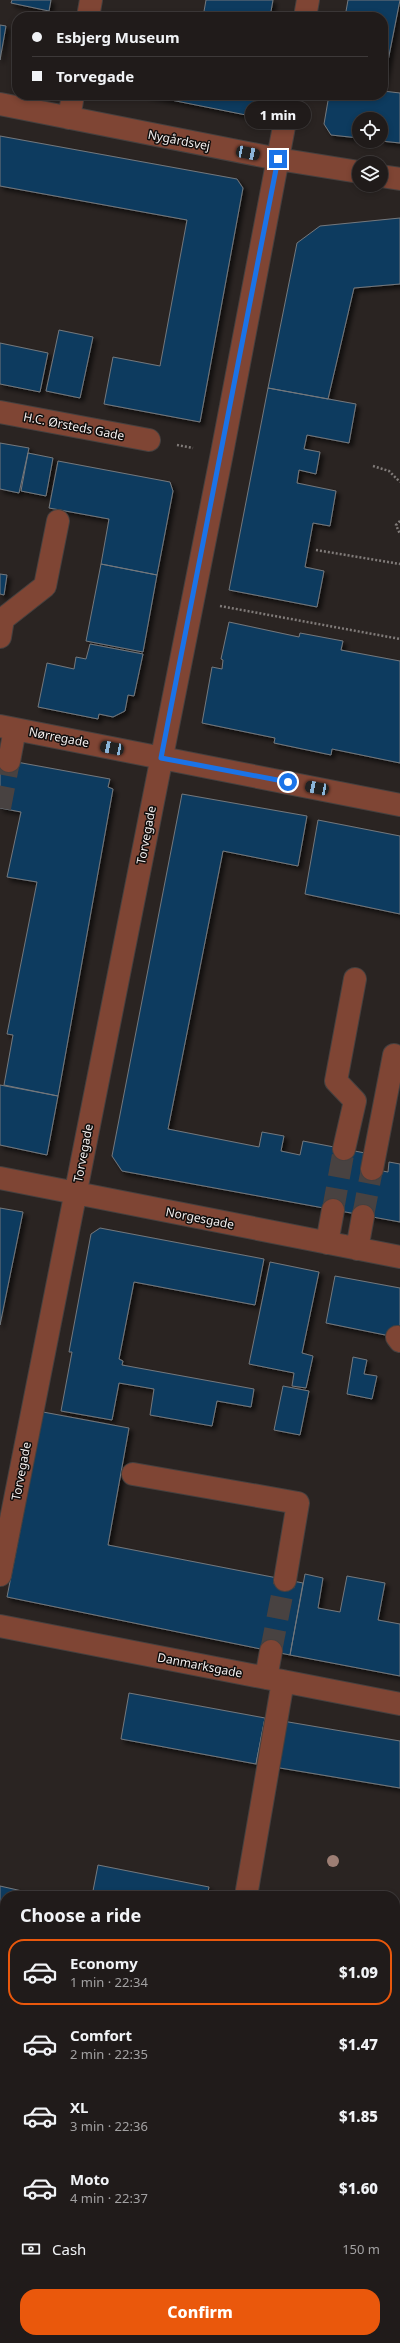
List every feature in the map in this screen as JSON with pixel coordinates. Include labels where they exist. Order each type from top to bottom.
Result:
[{"type":"street","points":[[89,12],[91,0]]},
{"type":"street","points":[[306,12],[308,0]]},
{"type":"street","points":[[69,118],[72,100]]},
{"type":"street","name":"Torvegade","points":[[0,1575],[222,454],[289,100]]},
{"type":"street","name":"Nygårdsvej","points":[[0,104],[278,159],[352,171]]},
{"type":"street","points":[[388,177],[400,179]]},
{"type":"street","name":"H.C. Ørsteds Gade","points":[[0,412],[149,440]]},
{"type":"street","points":[[0,637],[3,619],[45,586],[58,521]]},
{"type":"street","points":[[8,727],[9,761]]},
{"type":"street","name":"Nørregade","points":[[8,727],[400,804]]},
{"type":"street","points":[[344,1149],[355,1101],[336,1081],[355,979]]},
{"type":"street","points":[[372,1169],[394,1055]]},
{"type":"street","name":"Norgesgade","points":[[0,1178],[400,1257]]},
{"type":"street","points":[[327,1243],[333,1210]]},
{"type":"street","points":[[357,1249],[363,1216]]},
{"type":"street","points":[[133,1474],[298,1503],[285,1580]]},
{"type":"street","name":"Danmarksgade","points":[[0,1626],[400,1704]]},
{"type":"street","points":[[247,1891],[275,1680],[272,1651]]},
{"type":"path","points":[[149,440],[222,454]]},
{"type":"path","points":[[373,466],[389,471],[400,482]]},
{"type":"path","points":[[400,521],[396,525],[400,534]]},
{"type":"path","points":[[316,550],[400,564]]},
{"type":"path","points":[[192,601],[400,639]]},
{"type":"building","points":[[12,0],[51,0],[49,11],[11,3]]},
{"type":"building","points":[[206,0],[273,0],[271,12],[204,12]]},
{"type":"building","points":[[348,0],[400,0],[388,61],[388,12],[346,12]]},
{"type":"building","points":[[0,25],[6,26],[0,60]]},
{"type":"building","points":[[388,92],[400,93],[400,143],[388,142],[388,112],[352,112],[352,137],[331,135],[324,124],[328,100],[388,100]]},
{"type":"building","points":[[171,100],[260,100],[258,108],[251,116]]},
{"type":"building","points":[[0,136],[237,179],[243,188],[200,422],[104,404],[113,357],[160,366],[187,220],[0,186]]},
{"type":"building","points":[[400,218],[400,284],[354,288],[328,399],[268,388],[297,243],[320,226]]},
{"type":"building","points":[[59,330],[93,337],[80,398],[46,391]]},
{"type":"building","points":[[0,343],[48,353],[40,392],[0,384]]},
{"type":"building","points":[[268,388],[356,404],[349,443],[307,435],[304,449],[320,452],[316,474],[299,470],[297,483],[336,491],[330,526],[313,523],[305,567],[324,571],[317,607],[229,590]]},
{"type":"building","points":[[0,443],[29,448],[19,493],[0,489]]},
{"type":"building","points":[[28,453],[53,458],[46,496],[21,491]]},
{"type":"building","points":[[58,461],[170,482],[173,491],[157,575],[101,564],[109,519],[49,508]]},
{"type":"building","points":[[101,564],[157,575],[143,652],[86,641]]},
{"type":"building","points":[[0,574],[7,575],[4,595],[0,594]]},
{"type":"building","points":[[229,622],[299,637],[300,633],[343,641],[341,650],[400,661],[400,763],[332,749],[331,755],[274,743],[275,738],[202,723],[212,667],[222,669],[223,660],[221,659]]},
{"type":"building","points":[[90,644],[143,654],[134,696],[128,695],[125,711],[113,717],[99,714],[98,719],[38,707],[47,663],[74,669],[76,657],[86,659]]},
{"type":"building","points":[[0,759],[110,779],[108,787],[113,789],[58,1096],[4,1085],[13,1035],[7,1034],[37,882],[7,877],[21,812],[0,808]]},
{"type":"building","points":[[182,794],[307,816],[298,866],[223,851],[168,1129],[259,1147],[262,1132],[284,1136],[281,1151],[300,1155],[303,1141],[365,1153],[372,1169],[388,1172],[389,1162],[400,1164],[400,1222],[122,1171],[112,1156]]},
{"type":"building","points":[[318,820],[400,836],[400,914],[305,894]]},
{"type":"building","points":[[0,1085],[58,1096],[47,1155],[0,1145]]},
{"type":"building","points":[[0,1208],[23,1212],[0,1325]]},
{"type":"building","points":[[100,1228],[264,1259],[255,1305],[134,1282],[119,1359],[123,1361],[122,1365],[254,1389],[251,1407],[217,1401],[212,1426],[150,1415],[154,1389],[119,1383],[112,1420],[61,1411],[72,1352],[69,1352],[91,1234]]},
{"type":"building","points":[[270,1262],[319,1272],[302,1353],[313,1356],[306,1388],[292,1386],[294,1373],[249,1364]]},
{"type":"building","points":[[335,1276],[400,1288],[400,1338],[326,1323]]},
{"type":"building","points":[[353,1357],[367,1360],[364,1374],[377,1376],[372,1399],[347,1394]]},
{"type":"building","points":[[283,1386],[309,1391],[300,1435],[274,1430]]},
{"type":"building","points":[[43,1412],[129,1428],[108,1545],[303,1583],[290,1655],[7,1597]]},
{"type":"building","points":[[305,1574],[323,1578],[318,1608],[340,1612],[347,1576],[385,1583],[378,1620],[400,1624],[400,1676],[290,1655]]},
{"type":"building","points":[[129,1693],[265,1718],[256,1764],[121,1739]]},
{"type":"building","points":[[265,1718],[400,1741],[400,1788],[256,1764]]},
{"type":"building","points":[[98,1865],[209,1887],[208,1891],[93,1891]]},
{"type":"building","points":[[0,1886],[22,1891],[0,1891]]},
{"type":"tunnel","points":[[0,808],[9,761]]},
{"type":"tunnel","points":[[333,1210],[344,1149]]},
{"type":"tunnel","points":[[363,1216],[372,1169]]},
{"type":"tunnel","points":[[271,1651],[285,1580]]},
{"type":"route","points":[[278,159],[222,454],[161,758],[288,782]]}]
